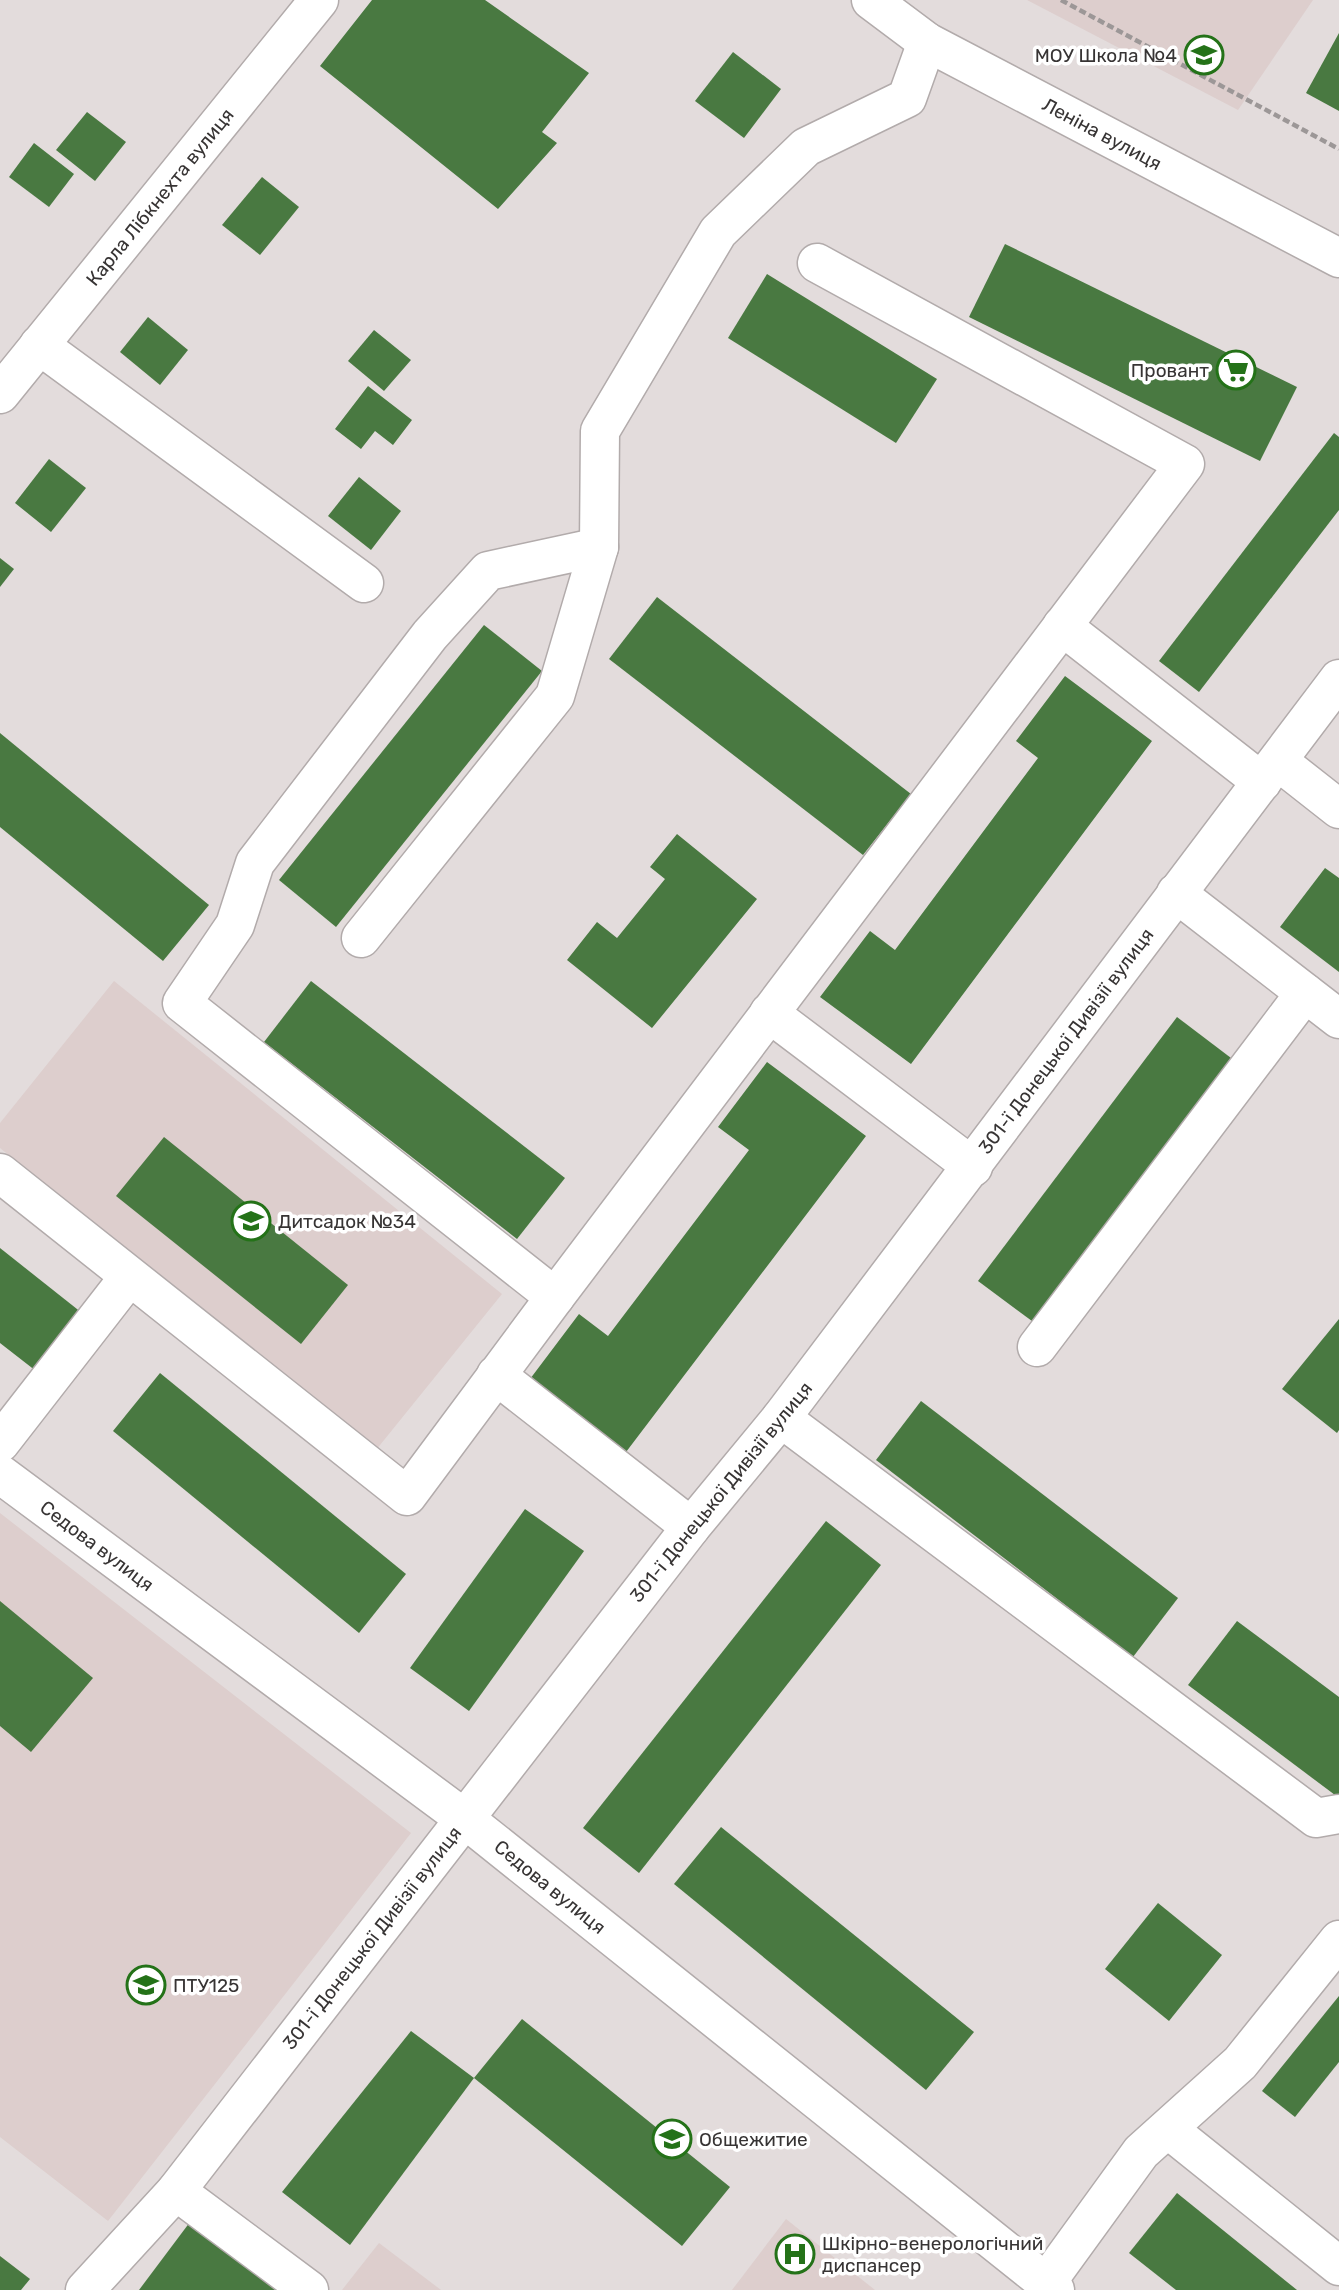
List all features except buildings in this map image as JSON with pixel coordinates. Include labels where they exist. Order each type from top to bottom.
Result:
[{"type":"street","name":"Карла Лібкнехта вулиця","points":[[15,363],[152,209],[319,0]]},
{"type":"street","name":"Леніна вулиця","points":[[872,0],[927,42],[1339,258]]},
{"type":"street","points":[[361,938],[555,696],[599,547],[600,430],[718,232],[806,147],[907,99],[927,42]]},
{"type":"street","points":[[0,1173],[407,1496],[1185,464],[817,263]]},
{"type":"street","points":[[15,363],[364,583]]},
{"type":"street","points":[[555,1297],[183,1003],[235,925],[254,863],[430,635],[471,589],[488,571],[599,547]]},
{"type":"street","points":[[1062,626],[1270,772],[1339,809]]},
{"type":"street","name":"301-ї Донецької Дивізії вулиця","points":[[89,2289],[176,2191],[691,1527],[781,1418],[1339,679]]},
{"type":"street","points":[[1175,893],[1339,1019]]},
{"type":"street","points":[[1037,1347],[1305,993]]},
{"type":"street","points":[[769,1013],[973,1167]]},
{"type":"street","points":[[0,1443],[129,1277]]},
{"type":"street","points":[[496,1375],[691,1527]]},
{"type":"street","points":[[781,1418],[1316,1818],[1339,1814]]},
{"type":"street","name":"Седова вулиця","points":[[0,1475],[465,1819],[1050,2286]]},
{"type":"street","points":[[1050,2286],[1141,2152],[1240,2063],[1339,1940]]},
{"type":"street","points":[[1168,2129],[1339,2266]]},
{"type":"street","points":[[176,2191],[309,2290]]},
{"type":"path","points":[[1061,0],[1339,149]]},
{"type":"shaded area","name":"МОУ Школа №4","points":[[1027,0],[1313,0],[1238,110]]},
{"type":"shaded area","name":"Дитсадок №34","points":[[114,981],[502,1294],[376,1450],[0,1148],[0,1123]]},
{"type":"shaded area","name":"ПТУ125","points":[[0,1513],[411,1833],[108,2221],[0,2137]]},
{"type":"shaded area","name":"Шкірно-венерологічний диспансер","points":[[786,2219],[875,2290],[732,2290]]},
{"type":"shaded area","points":[[379,2243],[441,2290],[342,2290]]},
{"type":"place","name":"МОУ Школа №4","points":[[1204,55]]},
{"type":"place","name":"Провант","points":[[1236,370]]},
{"type":"place","name":"Дитсадок №34","points":[[251,1221]]},
{"type":"place","name":"ПТУ125","points":[[146,1985]]},
{"type":"place","name":"Общежитие","points":[[672,2139]]},
{"type":"place","name":"Шкірно-венерологічний диспансер","points":[[795,2254]]}]
